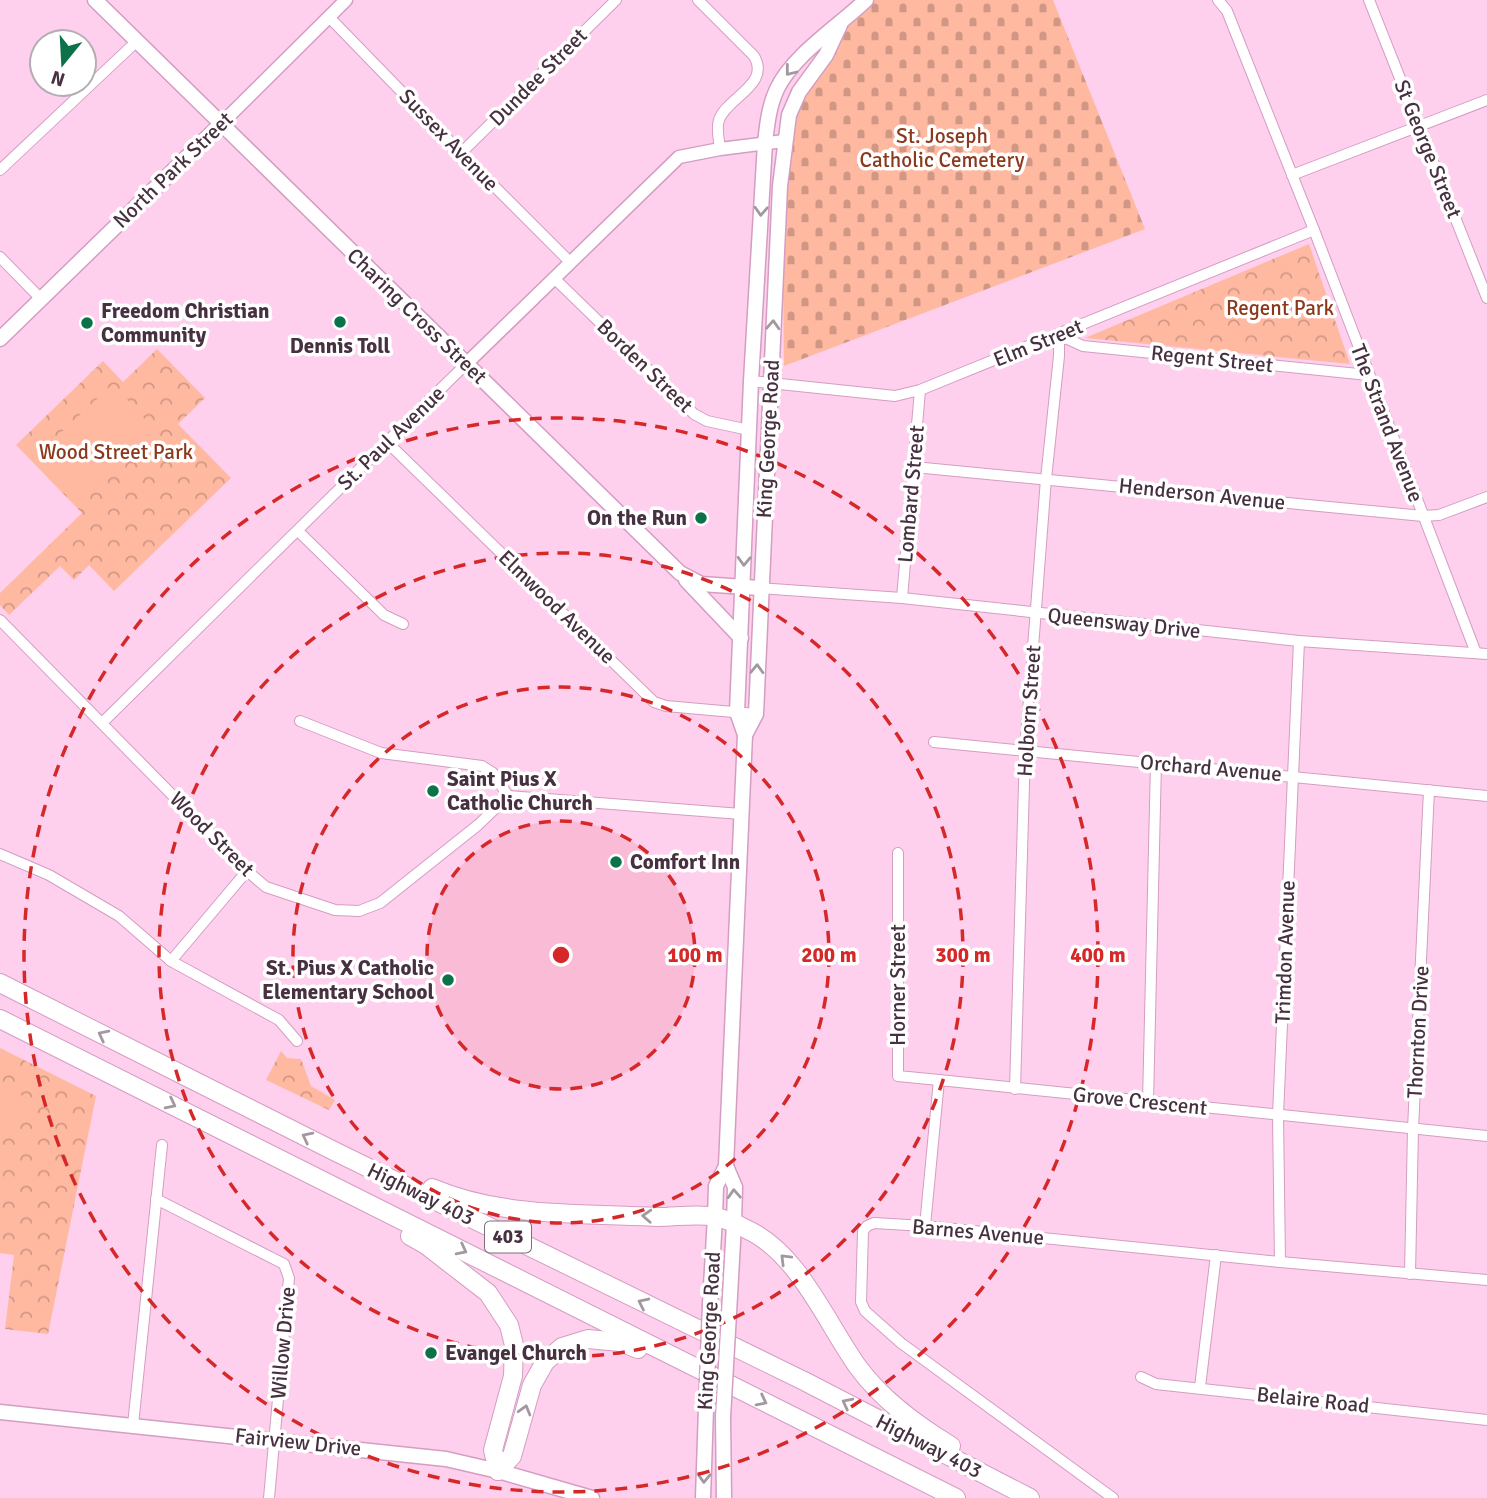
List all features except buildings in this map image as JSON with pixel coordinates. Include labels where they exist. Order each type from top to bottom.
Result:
[{"type":"highway","name":"Highway 403","points":[[0,983],[334,1151],[806,1382],[1023,1495]]},
{"type":"highway","name":"Highway 403","points":[[0,1019],[956,1498]]},
{"type":"highway","points":[[334,1151],[448,1195],[507,1209],[715,1217],[747,1229],[769,1243],[793,1267],[860,1369],[888,1401],[935,1436],[998,1475],[1023,1495]]},
{"type":"highway","points":[[284,1161],[320,1185],[426,1245],[488,1293],[509,1325],[514,1345],[513,1376],[493,1450],[498,1471]]},
{"type":"highway","points":[[498,1471],[512,1456],[532,1385],[545,1362],[562,1347],[588,1339],[620,1342],[674,1364],[701,1370]]},
{"type":"main road","name":"Charing Cross Street","points":[[95,0],[680,573],[701,584],[760,589]]},
{"type":"main road","points":[[765,143],[768,116],[778,88],[813,44],[840,25],[866,0]]},
{"type":"main road","points":[[784,141],[789,115],[799,92],[826,55],[840,25]]},
{"type":"main road","name":"North Park Street","points":[[0,339],[220,125]]},
{"type":"main road","name":"King George Road","points":[[745,735],[756,714],[770,384],[784,141]]},
{"type":"main road","name":"King George Road","points":[[703,1498],[716,1186],[726,1166],[745,735],[737,712],[751,381],[765,143]]},
{"type":"main road","points":[[680,573],[741,638]]},
{"type":"main road","name":"King George Road","points":[[724,1498],[723,1417],[735,1187],[726,1166]]},
{"type":"main road","name":"Fairview Drive","points":[[0,1412],[436,1458],[498,1471],[592,1498]]},
{"type":"street","name":"North Park Street","points":[[220,125],[346,0]]},
{"type":"street","name":"Dundee Street","points":[[461,153],[616,0]]},
{"type":"street","points":[[698,0],[754,56],[758,64],[753,83],[724,111],[718,123],[720,149]]},
{"type":"street","name":"The Strand Avenue","points":[[1217,0],[1227,11],[1423,516],[1482,654]]},
{"type":"street","name":"St George Street","points":[[1369,0],[1487,298]]},
{"type":"street","name":"Sussex Avenue","points":[[329,17],[570,262]]},
{"type":"street","points":[[0,170],[137,41]]},
{"type":"street","points":[[1292,175],[1487,100]]},
{"type":"street","name":"St. Paul Avenue","points":[[102,723],[679,157],[784,141]]},
{"type":"street","name":"Elm Street","points":[[751,381],[895,396],[920,390],[1314,230]]},
{"type":"street","points":[[0,257],[41,299]]},
{"type":"street","name":"Borden Street","points":[[555,279],[694,414],[707,421],[749,430]]},
{"type":"street","name":"Regent Street","points":[[1059,335],[1083,346],[1368,375]]},
{"type":"street","name":"Holborn Street","points":[[1015,1089],[1025,751],[1059,335]]},
{"type":"street","name":"Lombard Street","points":[[902,598],[920,390]]},
{"type":"street","name":"Elmwood Avenue","points":[[387,442],[654,702],[666,706],[756,714]]},
{"type":"street","name":"Henderson Avenue","points":[[914,467],[1423,516],[1439,515],[1487,497]]},
{"type":"street","points":[[298,531],[384,615],[403,624]]},
{"type":"street","name":"Queensway Drive","points":[[760,589],[902,598],[1299,641],[1482,654]]},
{"type":"street","name":"Wood Street","points":[[0,620],[247,871],[266,887],[335,910],[359,911],[380,903],[478,825],[508,796]]},
{"type":"street","name":"Trimdon Avenue","points":[[1280,1262],[1278,1115],[1299,641]]},
{"type":"street","points":[[300,721],[381,753],[482,766],[493,773],[508,796],[741,814]]},
{"type":"street","name":"Orchard Avenue","points":[[934,742],[1487,796]]},
{"type":"street","points":[[1148,1102],[1157,763]]},
{"type":"street","name":"Thornton Drive","points":[[1410,1273],[1413,1129],[1429,790]]},
{"type":"street","name":"Horner Street","points":[[898,853],[898,1076],[939,1080]]},
{"type":"street","points":[[0,854],[50,875],[119,916],[170,961],[279,1020],[297,1041]]},
{"type":"street","points":[[170,961],[247,871]]},
{"type":"street","points":[[925,1226],[939,1080]]},
{"type":"street","name":"Grove Crescent","points":[[939,1080],[1487,1136]]},
{"type":"street","points":[[133,1425],[162,1144]]},
{"type":"street","name":"Willow Drive","points":[[156,1199],[284,1264],[289,1278],[269,1498]]},
{"type":"street","name":"Barnes Avenue","points":[[1113,1498],[901,1343],[865,1311],[861,1302],[863,1231],[867,1226],[874,1223],[925,1226],[1487,1280]]},
{"type":"street","points":[[1200,1387],[1216,1255]]},
{"type":"street","name":"Belaire Road","points":[[1141,1377],[1156,1384],[1487,1420]]},
{"type":"green space","name":"St. Joseph Catholic Cemetery","points":[[873,0],[1053,0],[1145,229],[784,366],[782,174],[798,97],[846,25]]},
{"type":"green space","name":"Regent Park","points":[[1309,244],[1350,364],[1085,338]]},
{"type":"green space","name":"Wood Street Park","points":[[157,349],[205,398],[178,424],[231,478],[114,591],[89,565],[74,580],[60,566],[9,615],[0,605],[0,593],[82,513],[16,445],[103,361],[123,382]]},
{"type":"green space","points":[[113,384],[153,428],[78,497],[38,454]]},
{"type":"green space","points":[[0,1048],[96,1096],[48,1334],[5,1329],[14,1255],[0,1253]]},
{"type":"green space","points":[[281,1051],[287,1058],[301,1059],[311,1086],[335,1100],[329,1110],[266,1080]]},
{"type":"green space","points":[[0,1085],[25,1097],[0,1147]]},
{"type":"place","name":"Dennis Toll","points":[[340,322]]},
{"type":"place","name":"Freedom Christian Community","points":[[87,323]]},
{"type":"place","name":"On the Run","points":[[701,518]]},
{"type":"place","name":"Saint Pius X Catholic Church","points":[[433,791]]},
{"type":"place","name":"Comfort Inn","points":[[616,862]]},
{"type":"place","name":"St. Pius X Catholic Elementary School","points":[[448,980]]},
{"type":"place","name":"Evangel Church","points":[[431,1353]]}]
